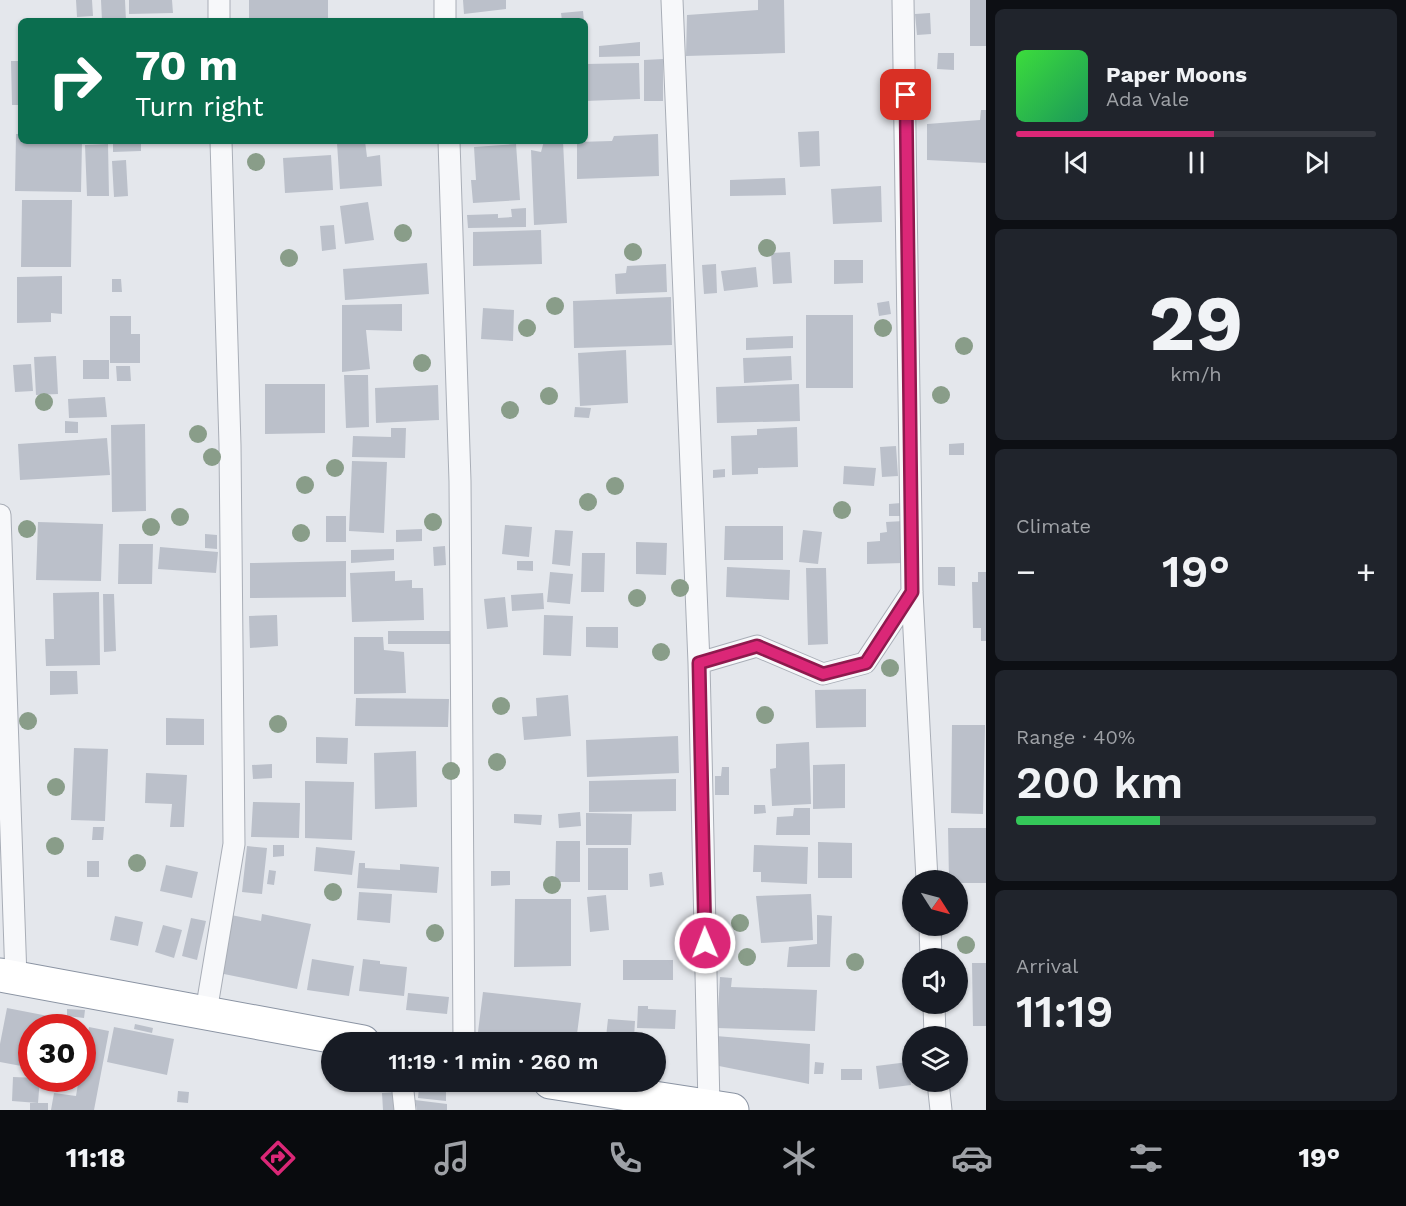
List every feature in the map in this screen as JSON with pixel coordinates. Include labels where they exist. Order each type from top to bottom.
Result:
[{"type":"highway","points":[[8,976],[321,1034]]},
{"type":"highway","points":[[615,1092],[720,1108]]},
{"type":"street","points":[[219,0],[219,18]]},
{"type":"street","points":[[445,0],[445,18]]},
{"type":"street","points":[[672,0],[720,1108]]},
{"type":"street","points":[[903,0],[912,592],[926,870]]},
{"type":"street","points":[[206,1012],[234,843],[230,445],[221,144]]},
{"type":"street","points":[[449,144],[460,481],[464,1032]]},
{"type":"street","points":[[0,515],[8,976]]},
{"type":"street","points":[[699,663],[757,646],[823,674],[866,663],[912,592]]},
{"type":"street","points":[[403,1092],[405,1110]]},
{"type":"street","points":[[939,1092],[941,1110]]},
{"type":"building","points":[[76,0],[92,0],[93,16],[77,17]]},
{"type":"building","points":[[101,0],[125,0],[126,18],[102,18]]},
{"type":"building","points":[[129,0],[172,0],[173,13],[129,14]]},
{"type":"building","points":[[249,0],[328,0],[328,18],[249,18]]},
{"type":"building","points":[[463,0],[506,0],[506,9],[464,14]]},
{"type":"building","points":[[758,0],[784,0],[785,53],[686,56],[687,15],[758,10]]},
{"type":"building","points":[[970,0],[986,0],[986,46],[970,46]]},
{"type":"building","points":[[583,11],[584,18],[562,18],[561,13]]},
{"type":"building","points":[[930,13],[931,34],[917,35],[915,14]]},
{"type":"building","points":[[640,42],[640,56],[599,57],[599,46]]},
{"type":"building","points":[[938,53],[954,53],[954,70],[937,69]]},
{"type":"building","points":[[663,59],[663,101],[644,101],[644,60]]},
{"type":"building","points":[[11,61],[18,61],[18,105],[12,105]]},
{"type":"building","points":[[639,63],[640,99],[588,101],[588,64]]},
{"type":"building","points":[[981,110],[986,110],[986,163],[927,160],[927,124],[980,120]]},
{"type":"building","points":[[819,131],[820,166],[800,167],[798,132]]},
{"type":"building","points":[[16,134],[18,134],[18,144],[82,144],[81,192],[15,191]]},
{"type":"building","points":[[658,134],[659,176],[577,179],[577,144],[612,141],[614,136]]},
{"type":"building","points":[[108,144],[109,196],[87,196],[85,145]]},
{"type":"building","points":[[113,144],[141,144],[141,151],[113,152]]},
{"type":"building","points":[[337,144],[365,144],[367,157],[380,155],[382,186],[340,189]]},
{"type":"building","points":[[516,144],[520,200],[473,203],[471,180],[476,180],[474,147]]},
{"type":"building","points":[[543,144],[563,144],[567,223],[534,225],[531,150],[541,152]]},
{"type":"building","points":[[331,155],[333,190],[285,193],[283,158]]},
{"type":"building","points":[[126,160],[128,196],[114,197],[112,161]]},
{"type":"building","points":[[785,178],[786,195],[730,196],[730,180]]},
{"type":"building","points":[[881,186],[882,222],[833,224],[831,189]]},
{"type":"building","points":[[22,200],[72,200],[71,267],[21,267]]},
{"type":"building","points":[[368,202],[374,240],[345,244],[340,206]]},
{"type":"building","points":[[526,208],[526,227],[468,228],[467,215],[498,214],[498,218],[512,217],[511,209]]},
{"type":"building","points":[[334,225],[336,249],[322,251],[320,226]]},
{"type":"building","points":[[541,230],[542,264],[473,266],[473,232]]},
{"type":"building","points":[[790,252],[792,283],[773,284],[771,253]]},
{"type":"building","points":[[834,260],[863,260],[863,283],[834,284]]},
{"type":"building","points":[[427,263],[429,294],[345,300],[343,269]]},
{"type":"building","points":[[666,264],[667,292],[616,294],[615,274],[626,273],[627,266]]},
{"type":"building","points":[[716,264],[717,293],[704,294],[702,265]]},
{"type":"building","points":[[756,267],[758,287],[724,291],[721,271]]},
{"type":"building","points":[[62,276],[62,314],[51,313],[51,322],[17,323],[17,277]]},
{"type":"building","points":[[112,279],[121,279],[122,292],[112,292]]},
{"type":"building","points":[[671,297],[672,345],[574,348],[573,301]]},
{"type":"building","points":[[889,301],[891,314],[879,316],[877,303]]},
{"type":"building","points":[[402,304],[402,331],[366,330],[370,369],[342,372],[342,305]]},
{"type":"building","points":[[483,308],[514,310],[513,341],[481,339]]},
{"type":"building","points":[[806,315],[853,315],[853,388],[806,388]]},
{"type":"building","points":[[110,316],[131,316],[131,334],[140,334],[140,363],[110,363]]},
{"type":"building","points":[[793,336],[793,348],[746,350],[746,338]]},
{"type":"building","points":[[626,350],[628,403],[580,406],[578,353]]},
{"type":"building","points":[[56,356],[58,394],[36,395],[34,357]]},
{"type":"building","points":[[791,356],[792,380],[744,383],[743,358]]},
{"type":"building","points":[[83,360],[109,360],[109,379],[83,379]]},
{"type":"building","points":[[31,364],[33,391],[15,392],[13,365]]},
{"type":"building","points":[[116,366],[130,366],[131,381],[117,381]]},
{"type":"building","points":[[344,375],[368,375],[369,427],[346,428]]},
{"type":"building","points":[[265,384],[325,384],[325,433],[265,434]]},
{"type":"building","points":[[799,384],[800,421],[717,423],[716,387]]},
{"type":"building","points":[[438,385],[439,420],[376,423],[375,388]]},
{"type":"building","points":[[105,397],[107,417],[69,418],[68,399]]},
{"type":"building","points":[[575,407],[591,408],[589,418],[574,417]]},
{"type":"building","points":[[65,421],[78,422],[78,433],[65,433]]},
{"type":"building","points":[[145,424],[146,511],[112,512],[111,425]]},
{"type":"building","points":[[797,427],[798,467],[758,468],[758,474],[732,475],[731,436],[757,435],[757,429]]},
{"type":"building","points":[[391,428],[406,428],[405,458],[352,457],[353,436],[391,437]]},
{"type":"building","points":[[107,438],[110,475],[20,480],[18,444]]},
{"type":"building","points":[[964,443],[964,455],[949,455],[949,444]]},
{"type":"building","points":[[896,446],[898,476],[882,477],[880,447]]},
{"type":"building","points":[[352,461],[387,462],[384,533],[349,531]]},
{"type":"building","points":[[844,466],[876,468],[874,486],[843,484]]},
{"type":"building","points":[[725,469],[725,477],[713,478],[713,470]]},
{"type":"building","points":[[901,503],[901,516],[889,516],[889,504]]},
{"type":"building","points":[[326,516],[346,516],[346,542],[326,542]]},
{"type":"building","points":[[904,521],[904,563],[867,564],[867,542],[880,541],[880,533],[887,532],[886,522]]},
{"type":"building","points":[[38,522],[103,524],[101,581],[36,580]]},
{"type":"building","points":[[505,525],[532,527],[529,557],[502,554]]},
{"type":"building","points":[[725,526],[783,526],[783,560],[724,560]]},
{"type":"building","points":[[422,529],[422,541],[396,542],[396,530]]},
{"type":"building","points":[[555,530],[573,531],[570,566],[552,564]]},
{"type":"building","points":[[803,530],[822,532],[818,564],[799,562]]},
{"type":"building","points":[[205,534],[217,535],[217,549],[205,548]]},
{"type":"building","points":[[636,542],[667,543],[666,575],[636,574]]},
{"type":"building","points":[[119,544],[153,544],[152,584],[118,584]]},
{"type":"building","points":[[445,546],[446,565],[434,566],[433,547]]},
{"type":"building","points":[[160,547],[218,552],[216,573],[158,569]]},
{"type":"building","points":[[394,549],[394,560],[351,563],[351,550]]},
{"type":"building","points":[[582,553],[605,553],[604,592],[581,592]]},
{"type":"building","points":[[346,561],[346,597],[250,598],[250,563]]},
{"type":"building","points":[[517,561],[533,561],[533,571],[517,570]]},
{"type":"building","points":[[727,567],[790,570],[789,600],[726,597]]},
{"type":"building","points":[[938,567],[955,567],[955,586],[938,585]]},
{"type":"building","points":[[806,568],[826,568],[828,644],[808,645]]},
{"type":"building","points":[[395,571],[395,581],[412,580],[412,588],[423,588],[424,620],[352,622],[350,573]]},
{"type":"building","points":[[550,572],[573,574],[570,604],[547,602]]},
{"type":"building","points":[[978,572],[986,572],[986,641],[981,641],[981,628],[973,628],[972,582],[978,582]]},
{"type":"building","points":[[99,592],[100,665],[46,666],[45,639],[54,639],[53,593]]},
{"type":"building","points":[[543,593],[544,609],[512,611],[511,595]]},
{"type":"building","points":[[103,594],[114,594],[116,651],[104,652]]},
{"type":"building","points":[[505,597],[508,627],[487,629],[484,599]]},
{"type":"building","points":[[277,615],[278,646],[250,648],[249,616]]},
{"type":"building","points":[[544,615],[573,616],[571,656],[543,655]]},
{"type":"building","points":[[586,627],[618,627],[618,648],[586,647]]},
{"type":"building","points":[[388,631],[450,631],[450,644],[388,644]]},
{"type":"building","points":[[354,637],[383,637],[384,650],[404,652],[406,693],[354,694]]},
{"type":"building","points":[[50,671],[77,671],[78,694],[50,695]]},
{"type":"building","points":[[866,689],[866,727],[816,728],[815,690]]},
{"type":"building","points":[[568,695],[571,736],[524,740],[522,717],[537,716],[536,698]]},
{"type":"building","points":[[356,698],[449,699],[448,727],[355,726]]},
{"type":"building","points":[[166,718],[204,719],[204,745],[166,745]]},
{"type":"building","points":[[952,725],[985,725],[983,814],[951,813]]},
{"type":"building","points":[[678,736],[679,773],[587,777],[586,740]]},
{"type":"building","points":[[316,737],[348,738],[347,764],[316,763]]},
{"type":"building","points":[[809,742],[811,804],[772,806],[770,769],[776,768],[776,744]]},
{"type":"building","points":[[74,748],[108,749],[105,821],[71,820]]},
{"type":"building","points":[[416,751],[417,807],[375,809],[374,753]]},
{"type":"building","points":[[272,764],[272,778],[253,779],[252,765]]},
{"type":"building","points":[[845,764],[845,808],[813,809],[813,765]]},
{"type":"building","points":[[722,767],[729,767],[729,795],[715,795],[715,776],[721,776]]},
{"type":"building","points":[[146,773],[187,775],[184,827],[170,827],[172,804],[145,803]]},
{"type":"building","points":[[676,779],[676,811],[589,812],[589,781]]},
{"type":"building","points":[[305,781],[354,782],[352,840],[305,838]]},
{"type":"building","points":[[253,802],[300,803],[299,838],[251,837]]},
{"type":"building","points":[[754,805],[765,805],[766,813],[754,814]]},
{"type":"building","points":[[794,808],[810,808],[810,835],[776,835],[777,817],[793,816]]},
{"type":"building","points":[[580,812],[581,826],[559,828],[558,814]]},
{"type":"building","points":[[586,813],[632,814],[631,845],[586,845]]},
{"type":"building","points":[[514,814],[542,815],[541,825],[514,823]]},
{"type":"building","points":[[93,827],[104,827],[103,840],[92,840]]},
{"type":"building","points":[[948,828],[986,828],[986,883],[968,883],[968,870],[949,870]]},
{"type":"building","points":[[556,841],[580,841],[580,882],[555,882]]},
{"type":"building","points":[[818,842],[852,843],[852,878],[818,878]]},
{"type":"building","points":[[273,845],[284,845],[284,856],[273,857]]},
{"type":"building","points":[[754,845],[808,847],[807,884],[761,882],[761,872],[753,872]]},
{"type":"building","points":[[247,846],[267,848],[262,894],[242,892]]},
{"type":"building","points":[[316,847],[355,851],[352,875],[314,871]]},
{"type":"building","points":[[588,848],[628,848],[628,890],[588,890]]},
{"type":"building","points":[[87,861],[99,861],[99,877],[87,877]]},
{"type":"building","points":[[359,863],[365,863],[365,868],[400,870],[400,864],[439,867],[437,893],[357,888]]},
{"type":"building","points":[[166,865],[198,872],[192,898],[160,891]]},
{"type":"building","points":[[269,870],[276,871],[274,885],[267,884]]},
{"type":"building","points":[[491,871],[510,871],[510,885],[491,886]]},
{"type":"building","points":[[662,872],[664,885],[650,887],[649,874]]},
{"type":"building","points":[[359,892],[392,894],[390,923],[357,920]]},
{"type":"building","points":[[811,894],[813,940],[761,943],[756,896]]},
{"type":"building","points":[[606,895],[609,930],[590,932],[587,897]]},
{"type":"building","points":[[515,899],[571,899],[571,966],[514,967]]},
{"type":"building","points":[[262,914],[311,924],[297,989],[219,973],[231,915],[261,921]]},
{"type":"building","points":[[817,915],[832,916],[830,967],[787,967],[789,947],[817,944]]},
{"type":"building","points":[[115,916],[143,922],[138,946],[110,940]]},
{"type":"building","points":[[191,918],[206,921],[197,960],[182,956]]},
{"type":"building","points":[[163,925],[182,930],[174,958],[155,952]]},
{"type":"building","points":[[312,959],[354,966],[349,996],[307,990]]},
{"type":"building","points":[[363,959],[380,961],[380,964],[407,967],[404,996],[359,991]]},
{"type":"building","points":[[623,960],[673,960],[673,980],[623,980]]},
{"type":"building","points":[[972,963],[986,963],[986,1026],[973,1026]]},
{"type":"building","points":[[720,977],[732,978],[731,987],[817,990],[815,1031],[717,1028]]},
{"type":"building","points":[[483,992],[581,1003],[577,1032],[478,1032]]},
{"type":"building","points":[[408,993],[449,997],[447,1014],[406,1010]]},
{"type":"building","points":[[638,1006],[648,1006],[648,1009],[676,1010],[675,1029],[637,1028]]},
{"type":"building","points":[[7,1008],[38,1014],[18,1014],[18,1065],[0,1062],[0,1044]]},
{"type":"building","points":[[67,1009],[85,1010],[84,1014],[67,1014]]},
{"type":"building","points":[[608,1019],[635,1021],[634,1032],[607,1032]]},
{"type":"building","points":[[135,1024],[153,1028],[152,1033],[134,1029]]},
{"type":"building","points":[[114,1027],[174,1039],[167,1075],[107,1062]]},
{"type":"building","points":[[96,1028],[109,1031],[94,1110],[51,1110],[54,1093],[76,1096],[77,1092],[96,1092]]},
{"type":"building","points":[[716,1036],[810,1044],[809,1084],[714,1065]]},
{"type":"building","points":[[815,1062],[824,1063],[823,1074],[814,1074]]},
{"type":"building","points":[[902,1063],[902,1086],[879,1089],[876,1066]]},
{"type":"building","points":[[841,1069],[862,1069],[862,1080],[841,1080]]},
{"type":"building","points":[[13,1077],[18,1077],[18,1092],[39,1092],[38,1103],[12,1101]]},
{"type":"building","points":[[178,1091],[189,1092],[188,1103],[177,1102]]},
{"type":"building","points":[[397,1092],[397,1110],[383,1110],[382,1093]]},
{"type":"building","points":[[419,1092],[446,1092],[446,1101],[418,1098]]},
{"type":"building","points":[[415,1100],[447,1104],[447,1110],[417,1110]]},
{"type":"building","points":[[30,1103],[48,1103],[48,1110],[30,1110]]},
{"type":"route","points":[[705,943],[699,663],[757,646],[823,674],[866,663],[912,592],[906,95]]}]
